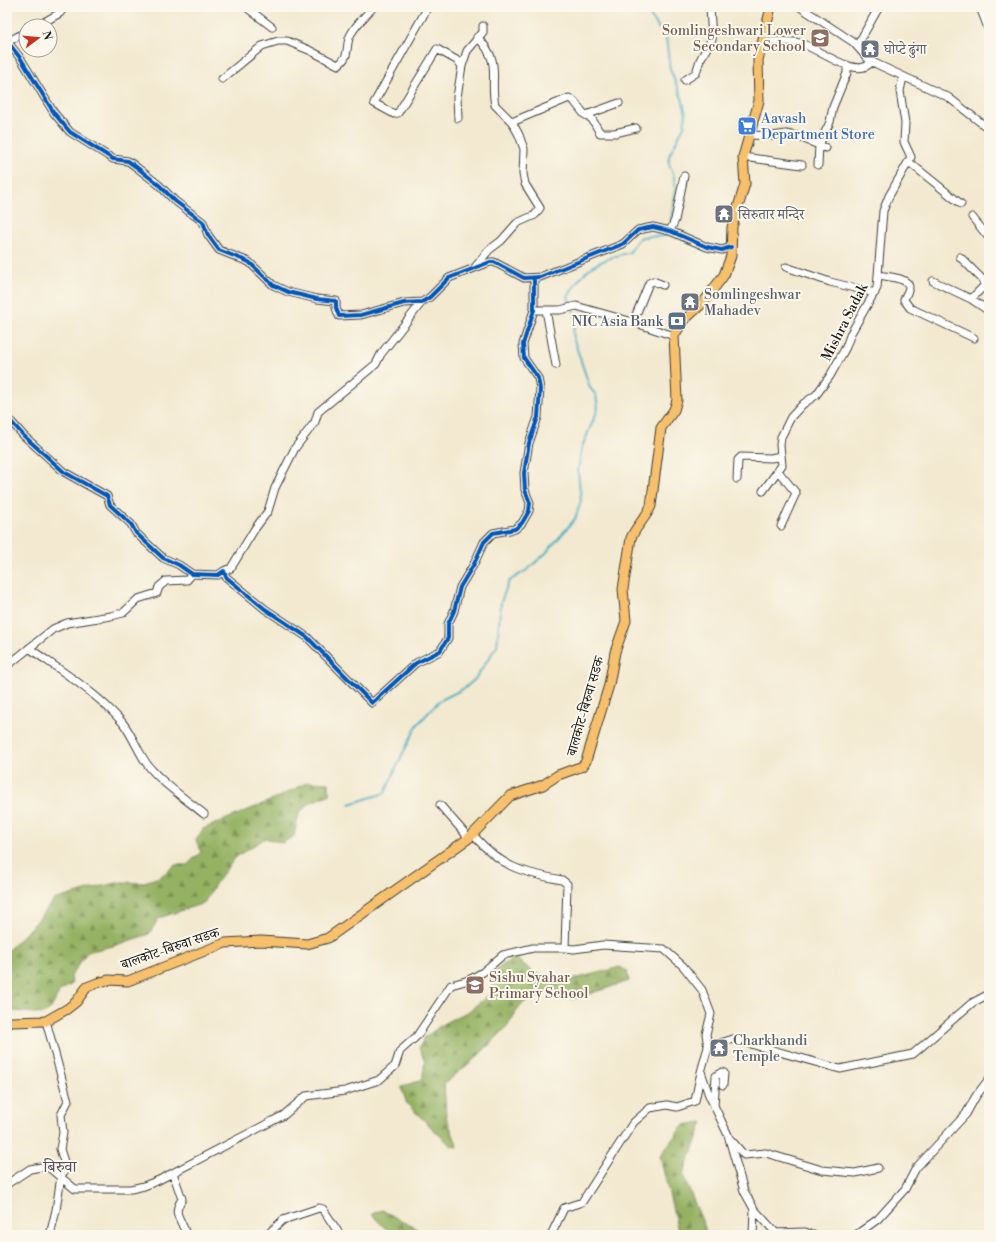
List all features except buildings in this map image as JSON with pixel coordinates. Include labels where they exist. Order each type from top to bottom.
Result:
[{"type":"main road","points":[[674,336],[683,322],[703,303],[724,275],[731,256],[733,221],[745,184],[743,157],[759,101],[757,71],[771,7]]},
{"type":"main road","name":"बालकोट-बिरुवा सडक","points":[[7,1025],[11,1022],[46,1021],[76,1002],[87,987],[108,980],[128,981],[216,946],[233,942],[307,944],[328,938],[471,836],[510,796],[543,785],[558,775],[583,766],[589,756],[594,731],[608,685],[615,652],[626,621],[622,589],[631,538],[651,506],[661,428],[674,410],[677,400],[674,336]]},
{"type":"street","points":[[51,18],[60,13],[64,7]]},
{"type":"street","points":[[246,7],[272,27]]},
{"type":"street","points":[[222,79],[262,46],[278,41],[285,41],[309,50],[338,65],[348,54],[350,37],[353,31],[373,7]]},
{"type":"street","points":[[428,7],[374,103],[394,114],[398,113],[437,50],[458,61],[462,66]]},
{"type":"street","points":[[686,80],[696,73],[700,60],[712,38],[710,7]]},
{"type":"street","points":[[800,7],[858,46],[871,62],[948,97],[989,129]]},
{"type":"street","points":[[858,46],[879,7]]},
{"type":"street","points":[[980,7],[989,31]]},
{"type":"street","points":[[458,118],[457,97],[462,66],[467,51],[477,37],[483,32],[483,26]]},
{"type":"street","points":[[18,36],[7,42],[54,113],[70,132],[113,159],[128,162],[135,166],[175,201],[203,222],[208,235],[219,250],[249,262],[273,285],[295,294],[317,299],[336,301],[338,316],[361,315],[404,303],[422,302]]},
{"type":"street","points":[[476,266],[489,250],[501,241],[517,223],[535,215],[540,211],[539,204],[525,184],[523,174],[524,149],[512,122],[495,105],[494,64],[483,43],[477,37]]},
{"type":"street","points":[[763,42],[781,41],[801,43],[847,65],[860,68],[868,66],[871,62]]},
{"type":"street","points":[[818,165],[819,145],[830,122],[833,107],[847,73],[847,65]]},
{"type":"street","points":[[903,77],[900,91],[905,123],[904,142],[912,154],[909,162],[962,204]]},
{"type":"street","points":[[512,122],[569,98],[592,119],[600,133],[603,134],[636,128]]},
{"type":"street","points":[[586,115],[619,103]]},
{"type":"street","points":[[750,135],[773,136],[786,134],[826,148]]},
{"type":"street","points":[[743,157],[802,165]]},
{"type":"street","name":"Mishra Sadak","points":[[763,491],[782,465],[780,456],[781,437],[791,417],[803,404],[816,395],[830,376],[846,347],[851,333],[875,293],[879,275],[883,211],[889,196],[909,162]]},
{"type":"street","points":[[670,231],[675,220],[684,176]]},
{"type":"street","points":[[972,217],[989,238]]},
{"type":"street","points":[[7,417],[25,437],[64,472],[107,496],[110,505],[131,524],[136,533],[163,558],[179,565],[192,574],[218,575],[224,570],[231,568],[254,530],[268,511],[274,488],[294,448],[315,422],[318,412],[376,364],[381,354],[422,302],[430,297],[449,278],[476,266],[494,262],[524,278],[540,277],[623,244],[638,230],[658,227],[707,247],[722,250],[731,247]]},
{"type":"street","points":[[960,257],[984,281],[984,286],[971,299]]},
{"type":"street","points":[[786,266],[830,282],[875,293]]},
{"type":"street","points":[[879,275],[905,280],[909,288],[904,300],[910,308],[974,338]]},
{"type":"street","points":[[224,570],[226,577],[265,609],[314,642],[372,703],[416,663],[440,651],[448,638],[448,624],[454,611],[460,587],[474,564],[484,542],[493,533],[515,528],[522,523],[529,511],[530,503],[525,490],[524,472],[528,443],[538,417],[540,389],[538,378],[524,358],[522,344],[534,310],[534,278]]},
{"type":"street","points":[[633,322],[649,283],[652,280],[663,285]]},
{"type":"street","points":[[933,281],[971,299],[989,312]]},
{"type":"street","points":[[534,310],[573,308],[633,322],[674,336]]},
{"type":"street","points":[[546,310],[556,365]]},
{"type":"street","points":[[737,479],[739,459],[780,456]]},
{"type":"street","points":[[778,471],[796,493],[781,526]]},
{"type":"street","points":[[7,666],[54,629],[67,623],[123,613],[138,599],[157,593],[159,587],[166,581],[187,580],[192,574]]},
{"type":"street","points":[[29,648],[94,694],[122,723],[147,764],[155,773],[204,814]]},
{"type":"street","points":[[440,805],[471,836],[504,863],[515,869],[562,880],[567,884],[565,948]]},
{"type":"street","points":[[7,1184],[30,1168],[47,1166],[75,1189],[131,1189],[154,1182],[173,1173],[284,1115],[306,1096],[345,1092],[379,1080],[395,1066],[400,1051],[417,1036],[451,984],[470,980],[484,972],[503,955],[533,948],[565,948],[574,950],[603,945],[664,949],[683,966],[702,990],[711,1014],[706,1034],[708,1048],[694,1101],[677,1107],[667,1104],[650,1108],[633,1123],[582,1202],[564,1208],[551,1235]]},
{"type":"street","points":[[708,1048],[733,1039],[840,1069],[913,1054],[972,1003],[989,994]]},
{"type":"street","points":[[46,1021],[68,1101],[61,1114],[64,1133],[60,1149],[66,1168],[61,1176],[56,1210],[50,1235]]},
{"type":"street","points":[[701,1072],[714,1106],[728,1135],[744,1155],[766,1153],[822,1170],[855,1172],[878,1168]]},
{"type":"street","points":[[714,1106],[716,1076],[722,1072],[724,1073],[723,1085]]},
{"type":"street","points":[[856,1235],[878,1219],[905,1189],[916,1168],[966,1114],[976,1096],[989,1080]]},
{"type":"street","points":[[728,1135],[744,1191],[754,1209],[776,1233],[805,1232],[812,1235]]},
{"type":"street","points":[[173,1173],[182,1199],[176,1208],[177,1215],[181,1220],[186,1235]]},
{"type":"street","points":[[267,1235],[283,1220],[319,1208],[323,1209],[333,1222],[338,1235]]},
{"type":"street","points":[[753,1235],[754,1209]]},
{"type":"green space","points":[[308,782],[329,783],[329,795],[311,802],[299,813],[294,836],[282,843],[265,838],[236,857],[217,881],[204,903],[159,918],[149,934],[113,946],[87,952],[71,976],[72,984],[60,991],[50,1010],[43,1014],[15,1011],[7,1013],[7,951],[32,927],[54,900],[102,886],[122,882],[141,883],[160,877],[175,865],[187,865],[201,852],[196,840],[203,829],[277,798]]},
{"type":"green space","points":[[514,957],[536,974],[571,980],[620,967],[627,971],[629,981],[573,999],[547,992],[521,1004],[507,1027],[478,1056],[444,1084],[446,1117],[458,1147],[450,1145],[407,1104],[401,1087],[422,1080],[425,1061],[419,1048],[424,1038],[443,1024],[469,1011],[491,993],[496,970]]},
{"type":"green space","points":[[703,1122],[683,1175],[705,1228],[706,1235],[679,1235],[660,1156],[683,1125]]},
{"type":"green space","points":[[382,1210],[422,1232],[424,1235],[406,1235],[389,1231],[378,1222],[372,1214]]},
{"type":"waterway","points":[[649,7],[650,16],[666,38],[670,69],[682,98],[686,114],[684,126],[669,156],[669,164],[674,177],[675,189],[671,222]]},
{"type":"waterway","points":[[571,305],[568,297],[580,278],[593,266],[609,258],[630,252],[637,240],[644,236],[666,236],[667,231]]},
{"type":"waterway","points":[[350,804],[385,793],[418,724],[439,701],[465,688],[475,679],[497,646],[501,602],[509,581],[527,570],[546,553],[575,519],[581,501],[578,471],[582,447],[598,409],[596,395],[590,388],[574,340],[573,331],[577,323],[573,309]]},
{"type":"cycle path","points":[[7,41],[21,59],[54,113],[70,132],[113,159],[128,161],[159,185],[175,201],[203,222],[208,235],[219,250],[249,262],[273,285],[288,292],[317,299],[336,301],[336,308],[339,316],[361,315],[404,303],[422,302],[430,297],[449,278],[490,262],[494,262],[524,278],[540,277],[623,244],[638,230],[653,227],[670,231],[707,247],[722,250],[731,247]]},
{"type":"cycle path","points":[[7,417],[24,436],[64,472],[107,496],[110,505],[131,524],[136,533],[163,558],[179,565],[192,574],[218,575],[224,571],[226,577],[265,609],[307,637],[372,703],[416,663],[440,651],[448,638],[448,624],[454,611],[460,587],[474,564],[484,542],[493,533],[515,529],[522,523],[529,511],[530,503],[525,490],[524,473],[529,443],[538,417],[540,389],[538,378],[524,358],[523,344],[534,310],[534,278]]},
{"type":"place","name":"Somlingeshwari Lower Secondary School","points":[[820,38]]},
{"type":"place","name":"घोप्टे ढुंगा","points":[[870,49]]},
{"type":"place","name":"Aavash Department Store","points":[[747,126]]},
{"type":"place","name":"सिरुतार मन्दिर","points":[[724,214]]},
{"type":"place","name":"Somlingeshwar Mahadev","points":[[690,302]]},
{"type":"place","name":"NIC Asia Bank","points":[[677,321]]},
{"type":"place","name":"Sishu Syahar Primary School","points":[[475,985]]},
{"type":"place","name":"Charkhandi Temple","points":[[719,1048]]},
{"type":"district","name":"बिरुवा","points":[[60,1166]]}]
